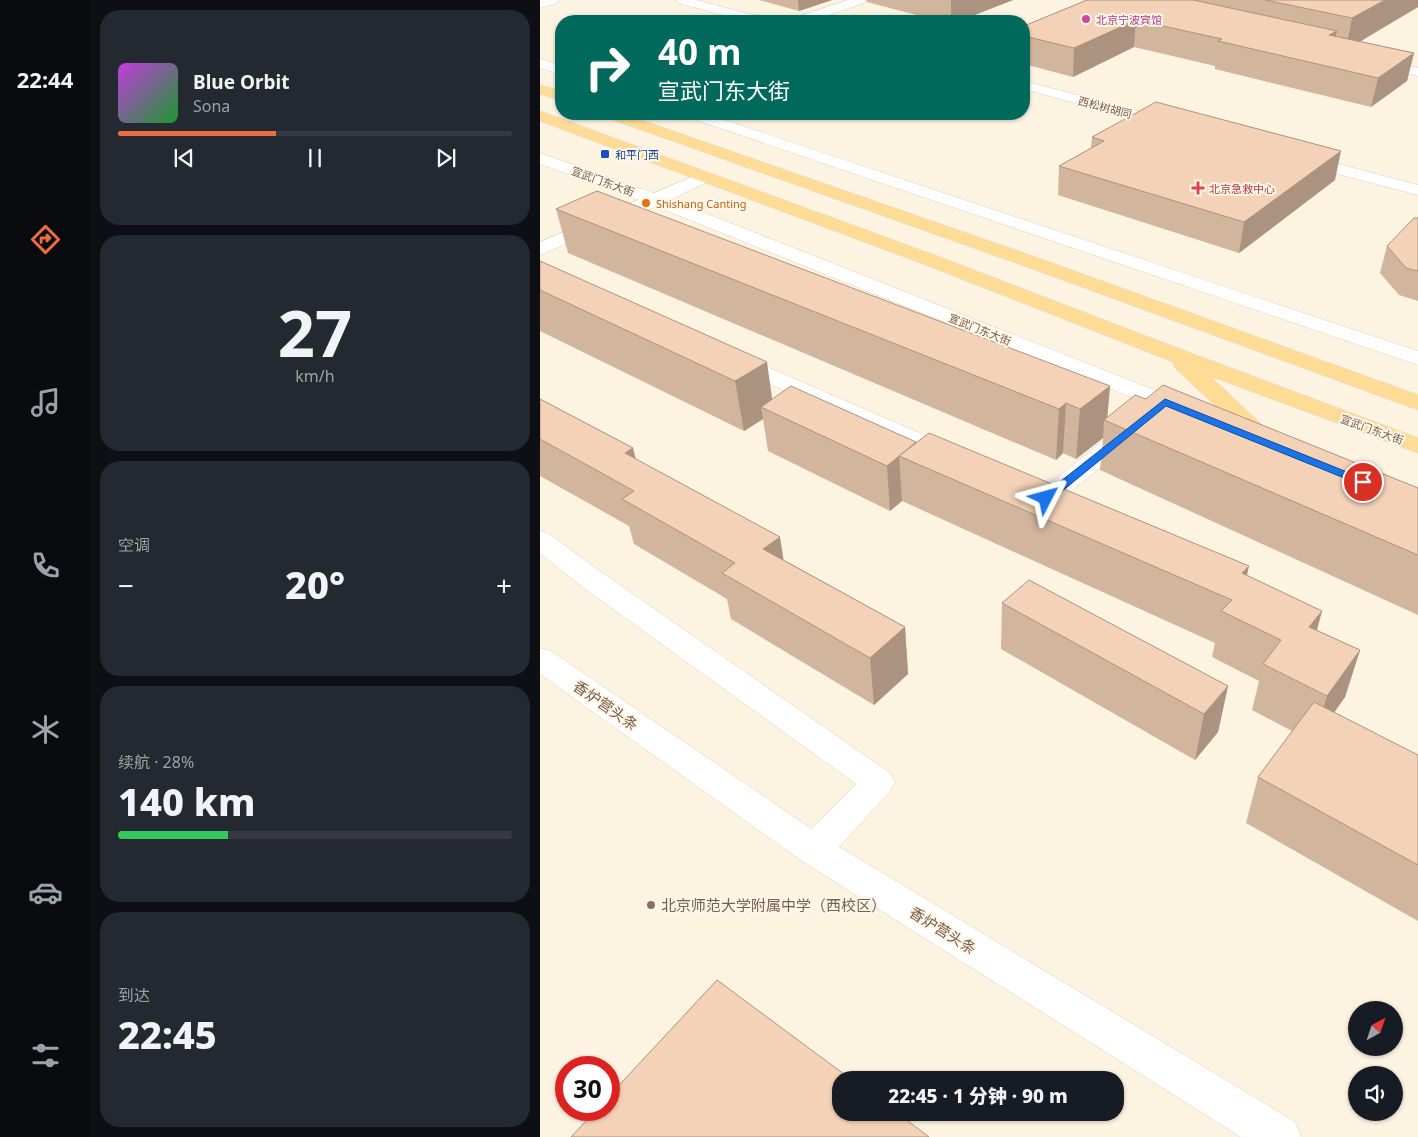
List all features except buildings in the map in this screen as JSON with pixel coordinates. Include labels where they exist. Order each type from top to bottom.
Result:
[{"type":"main road","points":[[540,89],[555,94]]},
{"type":"main road","name":"宣武门东大街","points":[[540,116],[933,261],[1172,354],[1418,446]]},
{"type":"main road","points":[[627,120],[1027,261],[1418,403]]},
{"type":"main road","points":[[1172,354],[1276,447]]},
{"type":"street","points":[[540,4],[554,0]]},
{"type":"street","points":[[682,0],[737,15]]},
{"type":"street","points":[[816,15],[860,0]]},
{"type":"street","points":[[1361,60],[1418,72]]},
{"type":"street","points":[[540,63],[555,68]]},
{"type":"street","name":"西松树胡同","points":[[1030,87],[1187,129]]},
{"type":"street","points":[[710,120],[1418,358]]},
{"type":"street","points":[[1284,154],[1418,190]]},
{"type":"street","name":"宣武门东大街","points":[[540,158],[656,200],[1276,447]]},
{"type":"street","points":[[540,248],[656,200],[703,177]]},
{"type":"street","points":[[712,349],[974,466]]},
{"type":"street","points":[[1010,482],[1046,498],[1165,402]]},
{"type":"street","points":[[540,540],[594,581],[878,782],[814,850]]},
{"type":"street","name":"香炉营头条","points":[[540,659],[814,850],[1280,1137]]},
{"type":"place","name":"北京宁波宾馆","points":[[1086,19]]},
{"type":"place","name":"和平门西","points":[[605,154]]},
{"type":"place","name":"北京急救中心","points":[[1198,188]]},
{"type":"place","name":"Shishang Canting","points":[[646,203]]},
{"type":"place","name":"北京师范大学附属中学（西校区）","points":[[651,905]]},
{"type":"route","points":[[1046,498],[1165,402],[1363,482]]}]
